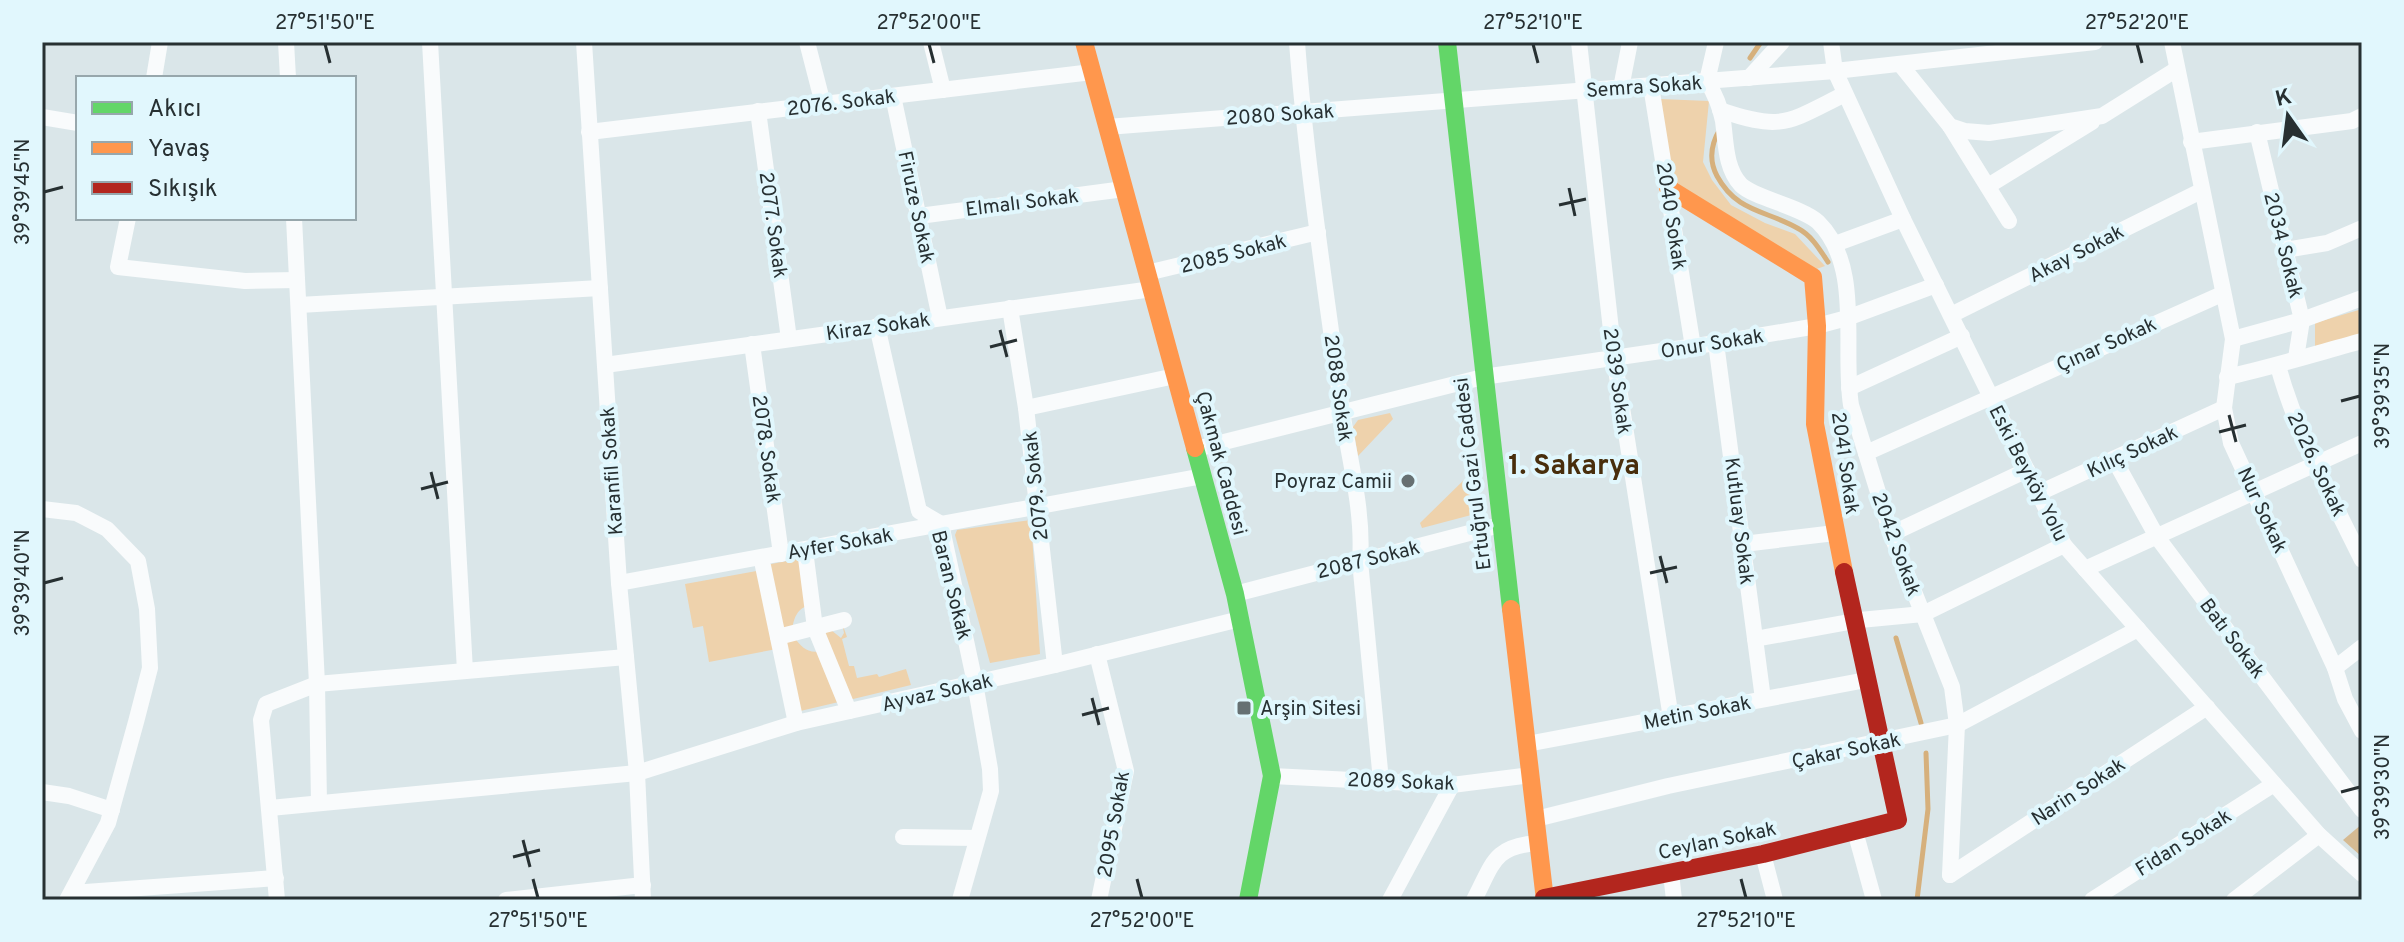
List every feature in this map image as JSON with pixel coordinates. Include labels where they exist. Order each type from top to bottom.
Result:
[{"type":"main road","name":"Çakmak Caddesi","points":[[1084,42],[1235,594],[1272,776],[1248,900]]},
{"type":"main road","name":"Ertuğrul Gazi Caddesi","points":[[1447,42],[1544,899]]},
{"type":"main road","name":"2041 Sokak","points":[[1668,188],[1813,277],[1817,326],[1815,424],[1835,533],[1898,820]]},
{"type":"main road","name":"Ceylan Sokak","points":[[1544,899],[1763,854],[1898,820]]},
{"type":"street","points":[[154,76],[160,42]]},
{"type":"street","points":[[286,42],[288,76]]},
{"type":"street","points":[[430,42],[465,671]]},
{"type":"street","name":"Karanfil Sokak","points":[[584,42],[619,583],[637,773],[643,892]]},
{"type":"street","points":[[807,42],[823,104]]},
{"type":"street","points":[[931,42],[943,90]]},
{"type":"street","name":"2088 Sokak","points":[[1297,42],[1302,112],[1342,414],[1362,536],[1360,561],[1381,781]]},
{"type":"street","name":"2039 Sokak","points":[[1579,42],[1614,357],[1671,718]]},
{"type":"street","points":[[1621,88],[1630,42]]},
{"type":"street","points":[[1707,81],[1716,42]]},
{"type":"street","points":[[1749,78],[1782,42]]},
{"type":"street","name":"Eski Beyköy Yolu","points":[[1831,42],[1835,71],[1845,94],[1903,219],[2064,545],[2319,835],[2362,874]]},
{"type":"street","name":"Semra Sokak","points":[[1453,101],[1835,71],[1900,64],[1970,49],[2095,42]]},
{"type":"street","name":"Nur Sokak","points":[[2172,42],[2233,339],[2224,408],[2231,443],[2362,731]]},
{"type":"street","points":[[1900,64],[1950,126],[2009,221]]},
{"type":"street","points":[[1988,186],[2177,69]]},
{"type":"street","name":"2076. Sokak","points":[[589,132],[1092,72]]},
{"type":"street","name":"2042 Sokak","points":[[1707,81],[1720,110],[1727,158],[1742,186],[1817,220],[1835,244],[1847,290],[1849,388],[1866,453],[1891,534],[1952,687],[1957,725],[1950,875]]},
{"type":"street","name":"2040 Sokak","points":[[1651,86],[1693,347]]},
{"type":"street","points":[[1720,110],[1752,121],[1783,122],[1794,120],[1845,94]]},
{"type":"street","name":"Firuze Sokak","points":[[893,96],[940,318]]},
{"type":"street","name":"2080 Sokak","points":[[1107,127],[1453,101]]},
{"type":"street","name":"2077. Sokak","points":[[758,111],[789,339]]},
{"type":"street","points":[[1950,126],[1989,133],[2102,116]]},
{"type":"street","points":[[2191,142],[2352,121],[2362,116]]},
{"type":"street","points":[[42,117],[76,123]]},
{"type":"street","name":"2034 Sokak","points":[[2257,132],[2302,320],[2296,358]]},
{"type":"street","name":"Elmalı Sokak","points":[[919,216],[1124,189]]},
{"type":"street","name":"Akay Sokak","points":[[1951,315],[2201,191]]},
{"type":"street","points":[[1835,244],[1903,219]]},
{"type":"street","points":[[128,220],[118,267],[234,280],[297,280]]},
{"type":"street","points":[[294,220],[317,684],[319,803]]},
{"type":"street","points":[[2285,250],[2327,243],[2362,228]]},
{"type":"street","name":"2085 Sokak","points":[[1150,281],[1318,232]]},
{"type":"street","name":"Kiraz Sokak","points":[[605,365],[1010,308],[1150,281]]},
{"type":"street","name":"Onur Sokak","points":[[1196,449],[1483,377],[1817,326],[1936,285]]},
{"type":"street","points":[[299,305],[600,288]]},
{"type":"street","name":"Çınar Sokak","points":[[1866,453],[2222,294]]},
{"type":"street","points":[[2233,339],[2302,320],[2362,298]]},
{"type":"street","name":"2079. Sokak","points":[[1010,308],[1026,408],[1055,665]]},
{"type":"street","name":"Baran Sokak","points":[[877,326],[919,511],[941,524],[990,769],[991,791],[960,900]]},
{"type":"street","points":[[1849,388],[1962,336]]},
{"type":"street","points":[[2227,377],[2278,366],[2296,358],[2362,341]]},
{"type":"street","name":"Kutluay Sokak","points":[[1716,343],[1763,699]]},
{"type":"street","name":"2078. Sokak","points":[[752,344],[781,554]]},
{"type":"street","name":"2026. Sokak","points":[[2278,366],[2288,400],[2315,465],[2362,560]]},
{"type":"street","points":[[1026,408],[1175,376]]},
{"type":"street","name":"Kılıç Sokak","points":[[2039,493],[2224,408]]},
{"type":"street","points":[[2085,569],[2362,443]]},
{"type":"street","name":"Batı Sokak","points":[[2114,459],[2157,537],[2362,810]]},
{"type":"street","points":[[1891,534],[2027,470]]},
{"type":"street","name":"Ayfer Sokak","points":[[619,583],[1203,476]]},
{"type":"street","points":[[42,509],[76,513],[107,529],[138,561],[147,609],[150,668],[112,810],[70,896]]},
{"type":"street","name":"2087 Sokak","points":[[1235,594],[1500,525]]},
{"type":"street","points":[[1743,544],[1835,533]]},
{"type":"street","points":[[1755,639],[1852,622],[1923,614],[2064,545]]},
{"type":"street","points":[[806,558],[815,628],[849,711]]},
{"type":"street","points":[[763,566],[796,723]]},
{"type":"street","name":"Ayvaz Sokak","points":[[270,808],[637,773],[796,723],[1055,665],[1240,619]]},
{"type":"street","points":[[778,637],[844,620]]},
{"type":"street","name":"Çakar Sokak","points":[[1536,819],[1668,786],[1957,725],[2138,629]]},
{"type":"street","points":[[2335,668],[2362,647]]},
{"type":"street","name":"2095 Sokak","points":[[1097,654],[1126,771],[1099,900]]},
{"type":"street","points":[[277,900],[261,720],[266,704],[317,684],[626,657]]},
{"type":"street","name":"Metin Sokak","points":[[1527,744],[1866,680]]},
{"type":"street","name":"Narin Sokak","points":[[1950,875],[2207,707]]},
{"type":"street","name":"2089 Sokak","points":[[1272,776],[1452,785],[1531,775]]},
{"type":"street","name":"Fidan Sokak","points":[[2092,900],[2274,784]]},
{"type":"street","points":[[1390,900],[1452,785]]},
{"type":"street","points":[[42,792],[69,796],[112,810]]},
{"type":"street","points":[[1855,831],[1874,900]]},
{"type":"street","points":[[2234,900],[2319,835]]},
{"type":"street","points":[[903,837],[977,838]]},
{"type":"street","points":[[1474,900],[1497,856],[1514,844],[1538,843]]},
{"type":"street","points":[[1763,854],[1775,900]]},
{"type":"street","points":[[1671,873],[1674,900]]},
{"type":"street","points":[[70,896],[276,878]]},
{"type":"street","points":[[506,900],[643,892]]},
{"type":"shaded area","points":[[1660,99],[1709,101],[1703,162],[1712,180],[1731,205],[1795,234],[1825,266],[1811,271],[1674,183]]},
{"type":"shaded area","points":[[2362,309],[2362,334],[2315,347],[2315,323]]},
{"type":"shaded area","points":[[1390,413],[1393,419],[1358,456],[1353,427],[1358,420]]},
{"type":"shaded area","points":[[1470,474],[1475,514],[1422,528],[1420,523]]},
{"type":"shaded area","points":[[1031,520],[1040,654],[990,663],[955,535],[957,530]]},
{"type":"shaded area","points":[[803,558],[810,605],[797,614],[792,630],[780,633],[766,565]]},
{"type":"shaded area","points":[[762,570],[777,649],[709,662],[703,626],[693,628],[685,584]]},
{"type":"shaded area","points":[[842,623],[847,637],[842,639],[849,666],[854,666],[857,678],[877,674],[879,677],[906,669],[911,685],[849,700],[822,635],[831,630],[841,638],[844,633]]},
{"type":"shaded area","points":[[794,637],[805,649],[821,651],[843,701],[796,712],[781,640]]},
{"type":"shaded area","points":[[2362,824],[2362,857],[2343,840]]},
{"type":"waterway","points":[[1750,58],[1761,42]]},
{"type":"waterway","points":[[1720,129],[1714,140],[1712,158],[1714,170],[1725,188],[1743,204],[1804,232],[1828,262]]},
{"type":"waterway","points":[[1896,638],[1921,723]]},
{"type":"waterway","points":[[1917,900],[1928,809],[1926,753]]},
{"type":"traffic: fast","points":[[1447,42],[1511,609]]},
{"type":"traffic: fast","points":[[1195,448],[1235,594],[1272,776],[1248,900]]},
{"type":"traffic: slow","points":[[1084,42],[1195,448]]},
{"type":"traffic: slow","points":[[1668,188],[1813,277],[1817,326],[1815,424],[1844,572]]},
{"type":"traffic: slow","points":[[1511,609],[1545,900]]},
{"type":"traffic: jam","points":[[1544,898],[1763,854],[1898,820],[1844,572]]},
{"type":"place","name":"Poyraz Camii","points":[[1408,481]]},
{"type":"place","name":"Arşin Sitesi","points":[[1244,708]]},
{"type":"district","name":"1. Sakarya","points":[[1574,464]]}]
